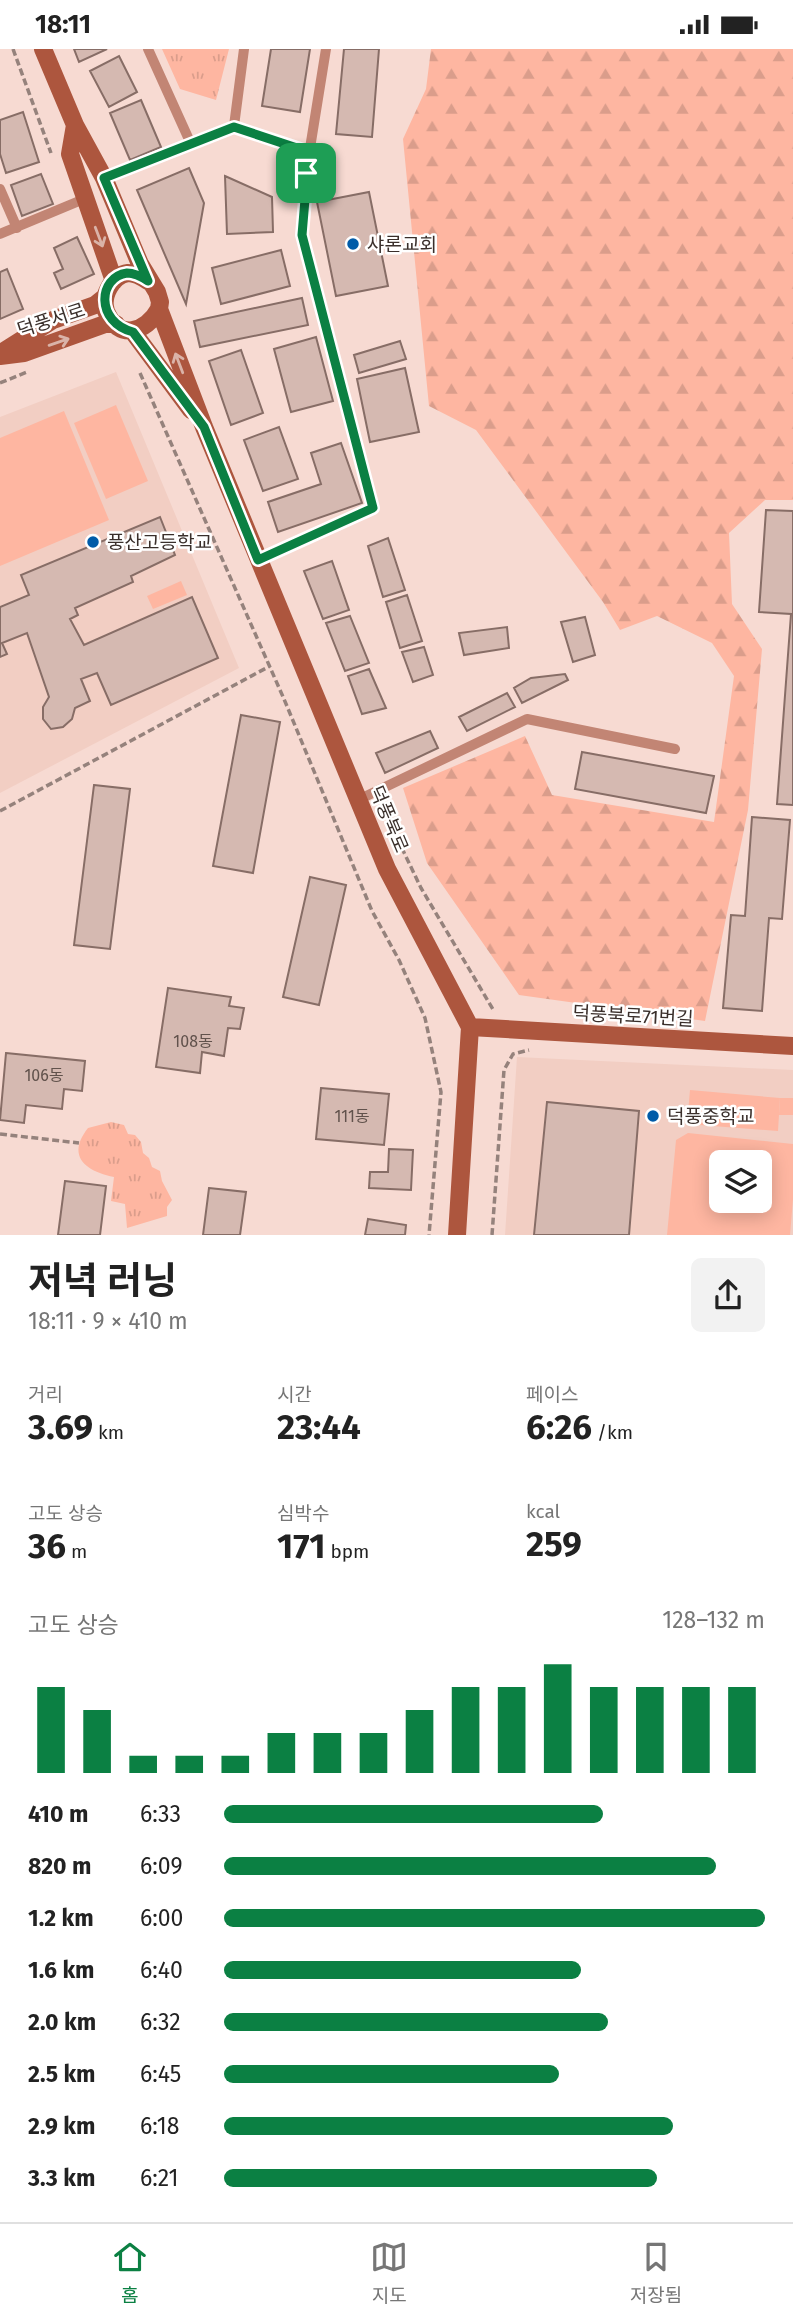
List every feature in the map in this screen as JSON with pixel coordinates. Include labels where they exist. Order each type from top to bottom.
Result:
[{"type":"street","name":"덕풍북로","points":[[43,49],[75,125],[104,178],[148,281],[157,292],[159,309],[204,427],[387,869],[446,976],[470,1027],[457,1235]]},
{"type":"street","name":"덕풍북로","points":[[75,125],[70,154],[106,255],[109,289],[106,310],[120,328],[133,332],[204,427]]},
{"type":"street","points":[[109,289],[127,273],[136,274],[148,281]]},
{"type":"street","name":"덕풍서로","points":[[0,355],[53,320],[95,305],[109,289]]},
{"type":"street","points":[[133,332],[153,320],[159,309]]},
{"type":"street","name":"덕풍서로","points":[[0,355],[24,353],[105,324],[116,324]]},
{"type":"street","name":"덕풍북로71번길","points":[[470,1027],[793,1046]]},
{"type":"lane","points":[[148,49],[191,143]]},
{"type":"lane","points":[[234,127],[244,49]]},
{"type":"lane","points":[[258,560],[373,508],[302,235],[309,152],[326,49]]},
{"type":"lane","points":[[104,178],[234,127],[309,152]]},
{"type":"lane","points":[[0,189],[16,227]]},
{"type":"lane","points":[[0,234],[85,199]]},
{"type":"lane","points":[[358,800],[527,719],[675,749]]},
{"type":"path","points":[[136,365],[270,666],[372,911],[399,960],[425,1019],[441,1092],[429,1235]]},
{"type":"path","points":[[0,811],[270,666]]},
{"type":"path","points":[[492,1235],[504,1070],[513,1054]]},
{"type":"path","points":[[0,1134],[79,1143]]},
{"type":"shaded area","name":"풍산고등학교","points":[[116,372],[239,668],[0,793],[0,417]]},
{"type":"shaded area","name":"덕풍중학교","points":[[517,1057],[793,1070],[793,1235],[505,1235]]},
{"type":"green space","points":[[162,49],[229,49],[216,100],[180,89]]},
{"type":"green space","points":[[431,49],[793,49],[793,500],[765,500],[729,533],[732,604],[762,649],[748,810],[705,1021],[519,995],[427,863],[403,788],[525,736],[552,795],[714,822],[734,676],[712,643],[657,616],[620,630],[603,602],[476,430],[429,406],[403,139],[426,89]]},
{"type":"green space","points":[[116,405],[148,481],[106,499],[74,423]]},
{"type":"green space","points":[[64,411],[109,520],[0,566],[0,438]]},
{"type":"green space","points":[[181,581],[187,595],[153,609],[147,596]]},
{"type":"green space","points":[[690,1090],[780,1098],[778,1131],[687,1124]]},
{"type":"green space","points":[[780,1098],[793,1098],[793,1115],[779,1115]]},
{"type":"green space","points":[[111,1122],[124,1125],[128,1134],[135,1135],[152,1167],[160,1171],[172,1200],[167,1207],[167,1216],[127,1228],[125,1204],[111,1201],[114,1177],[95,1171],[82,1161],[79,1147],[88,1128]]},
{"type":"green space","points":[[688,1133],[793,1144],[790,1235],[667,1235],[676,1140]]},
{"type":"building","points":[[74,49],[107,49],[79,62]]},
{"type":"building","points":[[271,49],[310,49],[300,112],[262,106]]},
{"type":"building","points":[[344,49],[379,49],[372,137],[336,134]]},
{"type":"building","points":[[119,56],[137,92],[109,107],[90,71]]},
{"type":"building","points":[[141,100],[161,147],[130,160],[110,113]]},
{"type":"building","points":[[23,112],[39,162],[6,173],[0,154],[0,120]]},
{"type":"building","points":[[189,168],[204,203],[186,304],[137,190]]},
{"type":"building","points":[[41,174],[53,204],[22,216],[11,185]]},
{"type":"building","points":[[225,176],[272,197],[273,232],[227,234]]},
{"type":"building","name":"샤론교회","points":[[369,192],[388,286],[336,296],[317,202]]},
{"type":"building","points":[[77,237],[94,274],[61,289],[54,273],[63,269],[54,248]]},
{"type":"building","points":[[281,250],[290,286],[221,304],[212,268]]},
{"type":"building","points":[[7,269],[23,309],[0,319],[0,272]]},
{"type":"building","points":[[302,298],[308,325],[200,347],[194,321]]},
{"type":"building","points":[[316,337],[333,401],[291,412],[274,349]]},
{"type":"building","points":[[400,341],[406,359],[359,373],[354,355]]},
{"type":"building","points":[[241,350],[263,413],[231,425],[209,361]]},
{"type":"building","points":[[405,368],[419,432],[370,442],[357,379]]},
{"type":"building","points":[[279,427],[298,479],[263,491],[244,440]]},
{"type":"building","points":[[341,443],[362,503],[278,532],[268,502],[321,484],[311,453]]},
{"type":"building","points":[[766,510],[793,511],[793,805],[777,804],[791,614],[759,612]]},
{"type":"building","points":[[160,517],[175,555],[131,576],[133,582],[75,608],[78,615],[70,619],[84,645],[192,597],[218,658],[111,705],[97,673],[81,679],[90,701],[75,708],[72,719],[63,727],[51,729],[43,719],[43,707],[49,697],[27,633],[2,643],[7,654],[0,657],[0,607],[29,595],[21,575]]},
{"type":"building","points":[[388,538],[405,590],[383,597],[368,546]]},
{"type":"building","points":[[332,561],[349,610],[323,619],[304,571]]},
{"type":"building","points":[[407,595],[422,641],[400,648],[386,602]]},
{"type":"building","points":[[350,616],[369,663],[345,671],[326,623]]},
{"type":"building","points":[[585,617],[595,655],[573,662],[561,622]]},
{"type":"building","points":[[507,627],[509,648],[464,655],[459,633]]},
{"type":"building","points":[[424,647],[433,675],[413,682],[402,652]]},
{"type":"building","points":[[369,669],[386,708],[362,714],[348,676]]},
{"type":"building","points":[[565,674],[568,680],[522,703],[514,688],[531,678]]},
{"type":"building","points":[[507,693],[515,707],[467,731],[459,717]]},
{"type":"building","points":[[241,715],[280,722],[253,873],[213,866]]},
{"type":"building","points":[[430,731],[438,748],[385,773],[376,753]]},
{"type":"building","points":[[582,752],[714,776],[706,813],[575,789]]},
{"type":"building","points":[[94,785],[130,789],[110,949],[74,945]]},
{"type":"building","points":[[752,817],[790,820],[782,919],[769,918],[762,1011],[723,1008],[731,915],[745,916]]},
{"type":"building","points":[[310,877],[346,885],[319,1005],[283,997]]},
{"type":"building","points":[[168,988],[231,997],[229,1006],[244,1008],[240,1029],[228,1028],[224,1056],[202,1052],[200,1073],[156,1067]]},
{"type":"building","points":[[6,1053],[85,1061],[82,1091],[64,1089],[62,1109],[26,1105],[24,1123],[0,1120]]},
{"type":"building","points":[[321,1088],[389,1094],[384,1145],[316,1139]]},
{"type":"building","points":[[547,1102],[639,1111],[629,1235],[534,1235]]},
{"type":"building","points":[[389,1149],[413,1150],[411,1190],[369,1188],[370,1172],[388,1172]]},
{"type":"building","points":[[65,1181],[106,1186],[100,1235],[58,1235]]},
{"type":"building","points":[[209,1188],[246,1192],[240,1235],[203,1235]]},
{"type":"building","points":[[368,1219],[406,1225],[405,1235],[365,1235]]},
{"type":"place","name":"샤론교회","points":[[353,244]]},
{"type":"place","name":"풍산고등학교","points":[[93,542]]},
{"type":"place","name":"덕풍중학교","points":[[653,1116]]},
{"type":"route","points":[[234,127],[309,152],[306,173],[302,235],[373,508],[258,560],[204,427],[133,332],[120,328],[106,310],[104,300],[109,288],[122,275],[136,274],[148,281],[104,178],[234,127]]}]
